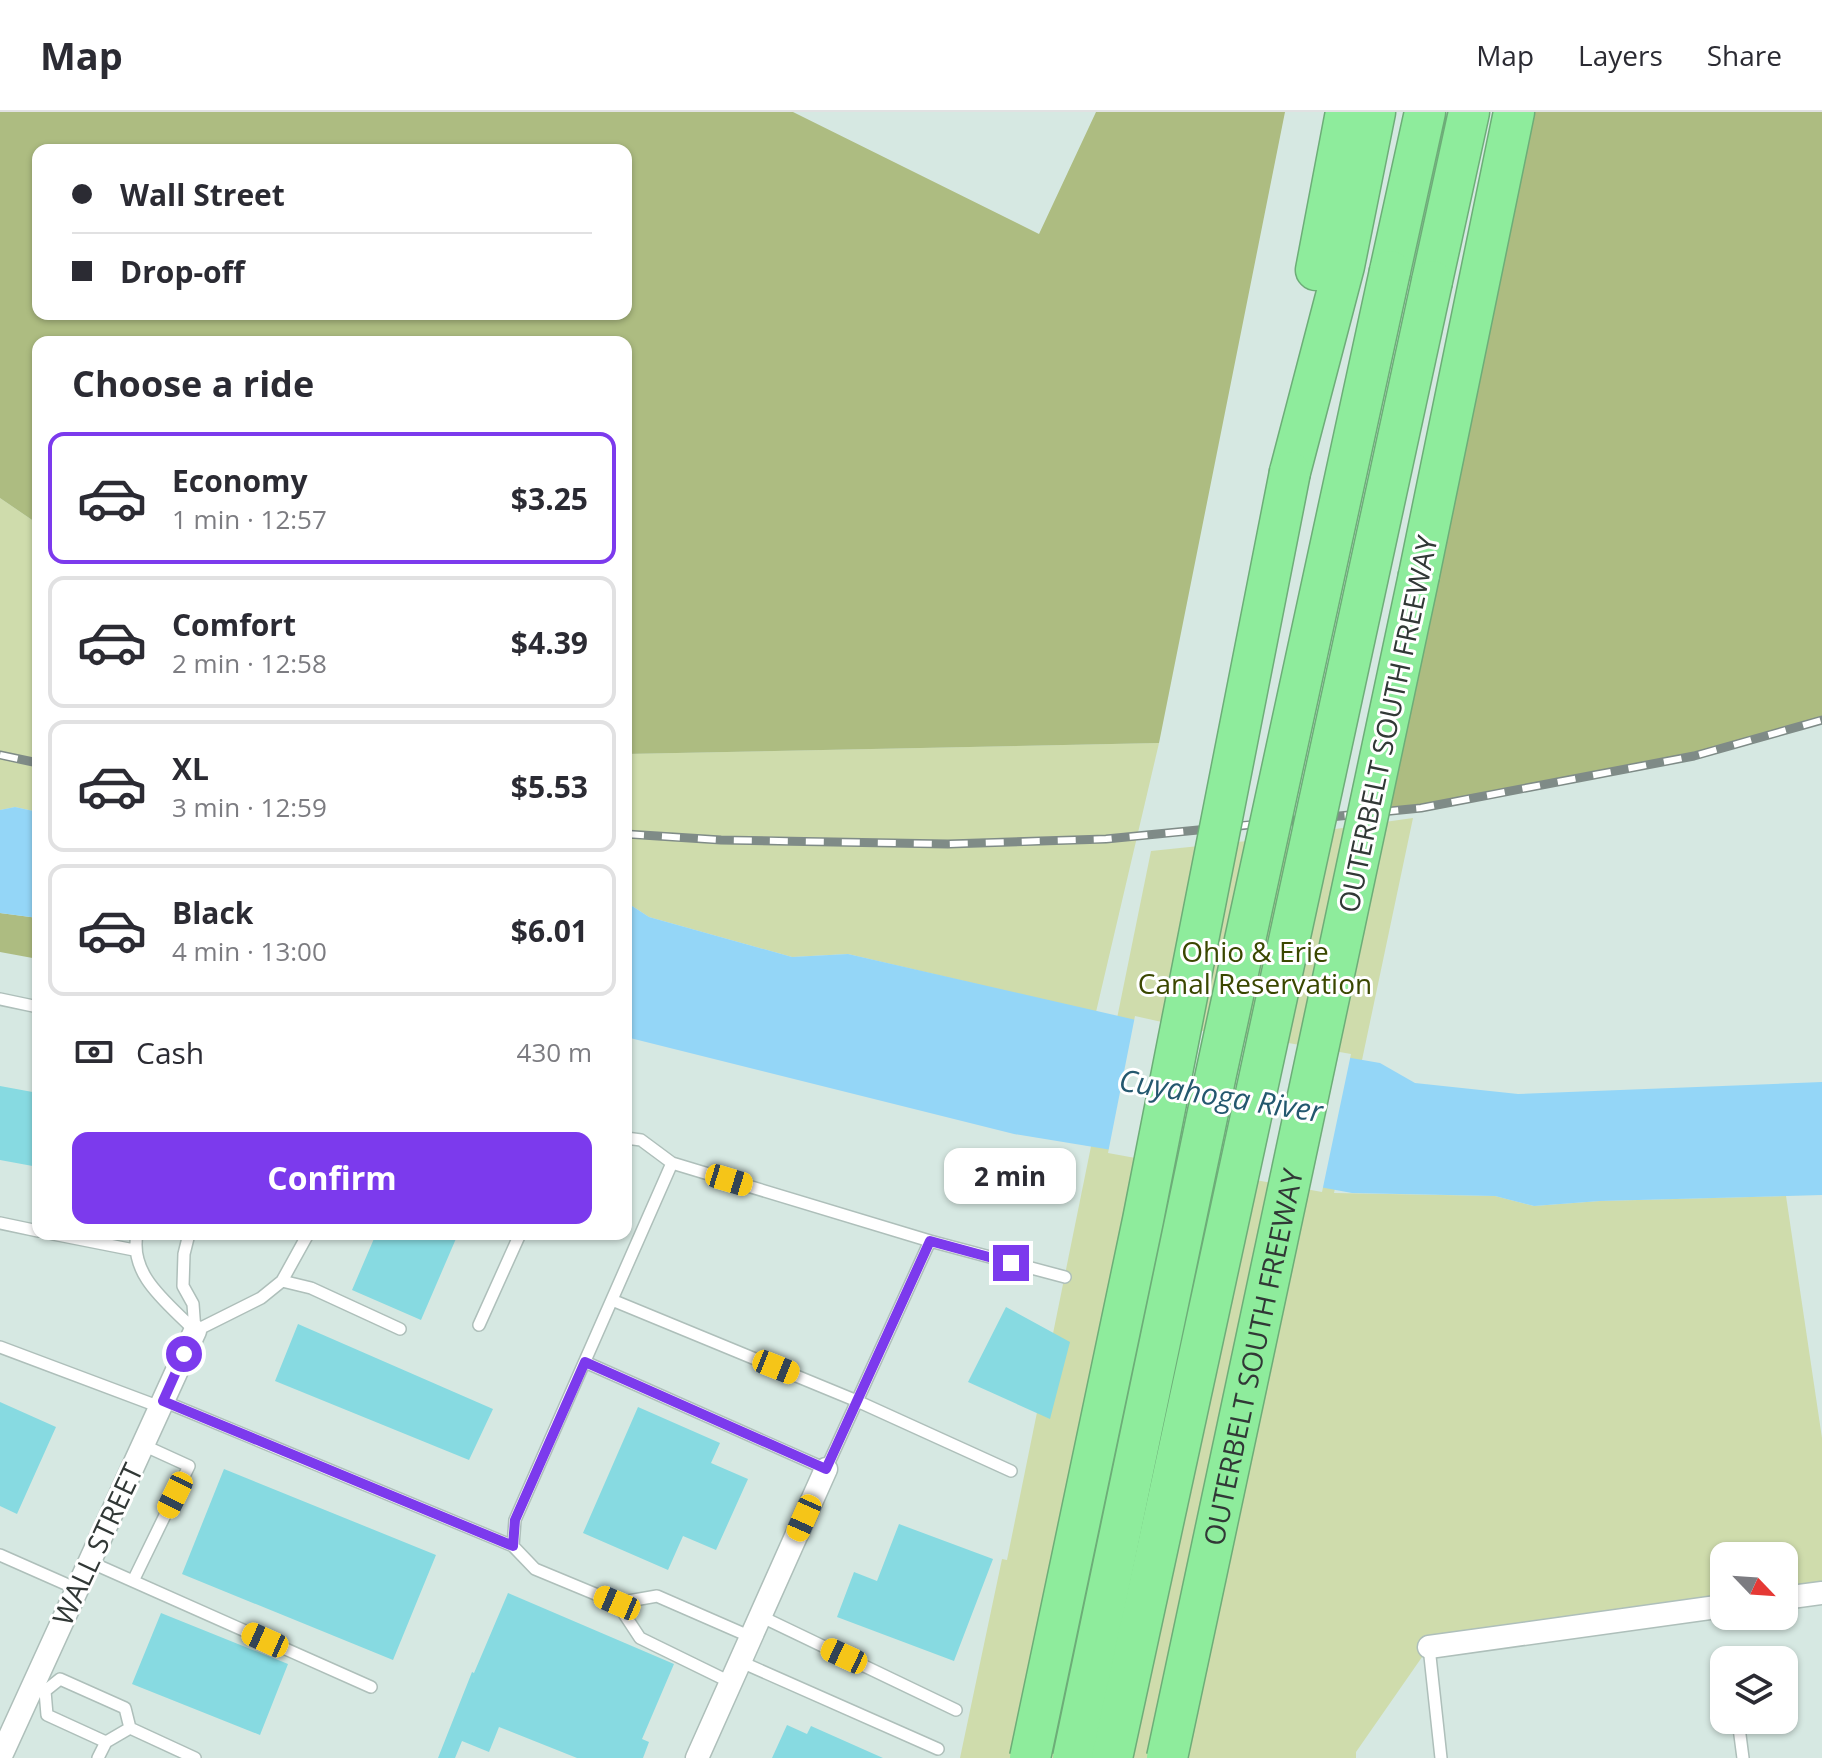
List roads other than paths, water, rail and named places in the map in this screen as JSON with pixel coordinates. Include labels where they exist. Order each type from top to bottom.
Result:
[{"type":"highway","points":[[1030,1758],[1149,1192],[1290,472],[1330,262],[1346,112]]},
{"type":"highway","points":[[1330,262],[1375,112]]},
{"type":"highway","points":[[1073,1758],[1223,1043],[1425,112]]},
{"type":"highway","points":[[1112,1758],[1469,112]]},
{"type":"highway","name":"OUTERBELT SOUTH FREEWAY","points":[[1167,1758],[1514,112]]},
{"type":"street","name":"WALL STREET","points":[[0,1758],[39,1688],[77,1589],[195,1331]]},
{"type":"street","points":[[697,1758],[826,1469]]},
{"type":"street","points":[[1798,1596],[1822,1593]]},
{"type":"street","points":[[1429,1647],[1710,1608]]},
{"type":"lane","points":[[0,999],[32,1006]]},
{"type":"lane","points":[[632,1139],[641,1140],[672,1163],[930,1241],[1065,1277]]},
{"type":"lane","points":[[513,1546],[515,1520],[672,1163]]},
{"type":"lane","points":[[0,1223],[32,1230]]},
{"type":"lane","points":[[83,1240],[134,1250]]},
{"type":"lane","points":[[136,1240],[134,1250],[145,1279],[195,1331]]},
{"type":"lane","points":[[188,1240],[183,1286],[193,1304],[195,1331]]},
{"type":"lane","points":[[195,1331],[261,1298],[282,1281],[305,1240]]},
{"type":"lane","points":[[479,1325],[517,1240]]},
{"type":"lane","points":[[585,1362],[826,1469],[930,1241]]},
{"type":"lane","points":[[282,1281],[311,1288],[400,1329]]},
{"type":"lane","points":[[612,1300],[857,1401],[1011,1471]]},
{"type":"lane","points":[[0,1347],[161,1404],[513,1546],[535,1569],[617,1603],[657,1596],[751,1637]]},
{"type":"lane","points":[[133,1581],[189,1466],[143,1445]]},
{"type":"lane","points":[[0,1555],[77,1589]]},
{"type":"lane","points":[[90,1562],[371,1687]]},
{"type":"lane","points":[[617,1603],[640,1638],[938,1749]]},
{"type":"lane","points":[[760,1616],[956,1710]]},
{"type":"lane","points":[[1429,1647],[1441,1758]]},
{"type":"lane","points":[[106,1742],[47,1715],[39,1688],[60,1679],[125,1708],[130,1728]]},
{"type":"lane","points":[[98,1758],[106,1742],[130,1728]]},
{"type":"lane","points":[[130,1728],[195,1758]]},
{"type":"lane","points":[[1740,1734],[1743,1758]]},
{"type":"water","points":[[15,807],[32,811],[32,917],[0,913],[0,810]]},
{"type":"water","name":"Cuyahoga River","points":[[632,906],[649,917],[792,957],[848,954],[1219,1039],[1276,1045],[1380,1063],[1415,1083],[1518,1094],[1822,1082],[1822,1195],[1600,1201],[1534,1206],[1495,1196],[1352,1193],[1014,1134],[632,1038]]},
{"type":"railway","points":[[632,834],[721,840],[948,844],[1106,839],[1421,808],[1694,756],[1822,720]]},
{"type":"railway","points":[[0,755],[32,762]]},
{"type":"park label","name":"Ohio & Erie Canal Reservation","points":[[1255,967]]}]
